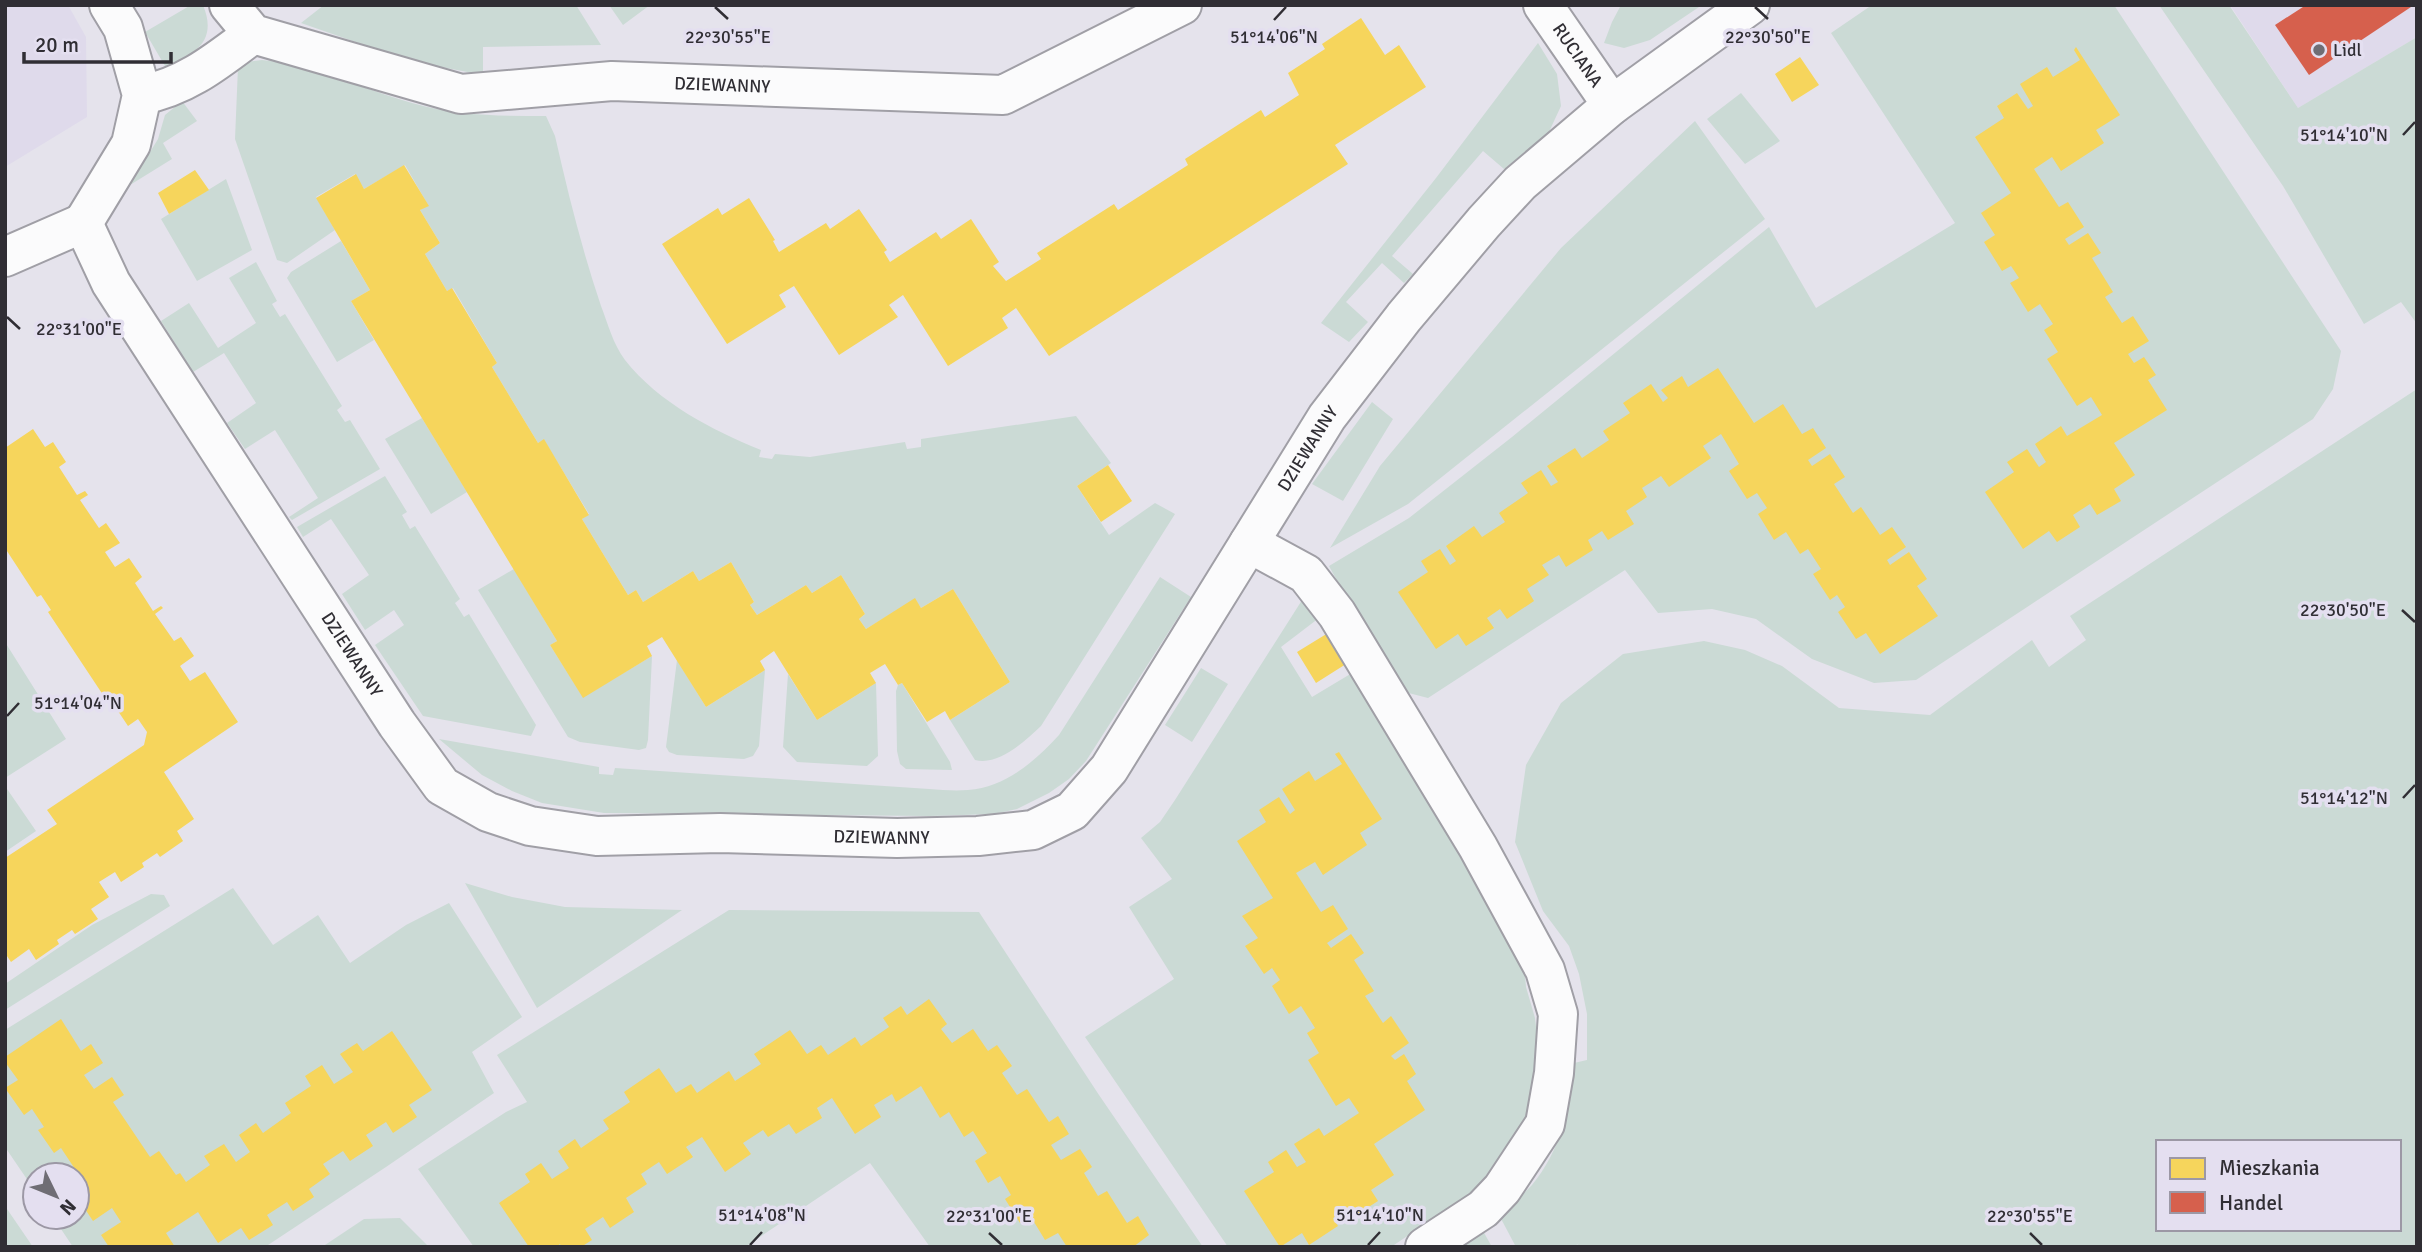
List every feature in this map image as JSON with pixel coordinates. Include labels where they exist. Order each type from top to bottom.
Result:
[{"type":"street","points":[[5,257],[83,223],[131,144],[142,94],[123,28],[109,5]]},
{"type":"street","points":[[142,94],[167,90],[211,66],[253,34],[229,5]]},
{"type":"street","name":"DZIEWANNY","points":[[253,34],[461,94],[612,81],[1003,95],[1182,5]]},
{"type":"street","name":"RUCIANA","points":[[1543,5],[1612,105]]},
{"type":"street","name":"DZIEWANNY","points":[[83,223],[111,284],[397,724],[442,786],[488,811],[530,826],[597,836],[720,833],[897,838],[978,836],[1033,830],[1072,811],[1109,769],[1327,417],[1404,317],[1484,222],[1520,183],[1612,105],[1750,5]]},
{"type":"street","points":[[1249,543],[1306,573],[1337,614],[1478,847],[1545,970],[1558,1014],[1554,1073],[1545,1124],[1502,1189],[1483,1209],[1425,1247]]},
{"type":"shaded area","points":[[5,5],[68,5],[86,37],[87,117],[5,167]]},
{"type":"shaded area","points":[[191,5],[203,5],[208,28],[205,37],[201,45],[186,57],[165,66],[145,32]]},
{"type":"shaded area","points":[[324,5],[576,5],[601,45],[483,47],[483,75],[410,61],[301,23]]},
{"type":"shaded area","points":[[609,5],[650,5],[623,25]]},
{"type":"shaded area","points":[[1621,5],[1702,5],[1650,40],[1624,48],[1604,43]]},
{"type":"shaded area","points":[[1872,5],[2114,5],[2341,351],[2333,389],[2313,419],[1916,680],[1874,683],[1812,659],[1756,619],[1712,609],[1658,613],[1625,570],[1428,698],[1397,690],[1329,566],[1409,518],[1769,227],[1816,308],[1955,223],[1831,33]]},
{"type":"shaded area","points":[[2159,5],[2229,5],[2298,108],[2417,37],[2417,324],[2401,302],[2364,324],[2283,186]]},
{"type":"shaded area","points":[[2230,5],[2417,5],[2417,37],[2298,108]]},
{"type":"shaded area","points":[[1538,43],[1557,74],[1561,106],[1548,134],[1504,169],[1483,151],[1392,256],[1413,274],[1404,283],[1382,263],[1346,302],[1368,322],[1349,342],[1321,323],[1436,178]]},
{"type":"shaded area","points":[[262,60],[302,67],[446,111],[546,116],[555,136],[594,285],[621,354],[639,375],[670,402],[705,424],[761,450],[759,457],[772,459],[775,454],[810,457],[905,442],[907,449],[921,447],[921,439],[1076,416],[1111,463],[1077,486],[1109,535],[1155,503],[1175,514],[1041,726],[1002,756],[984,761],[975,760],[950,720],[1010,682],[953,589],[921,608],[915,599],[866,629],[859,619],[865,614],[841,575],[812,593],[806,585],[757,615],[750,605],[754,602],[731,562],[699,581],[693,571],[643,602],[636,590],[628,595],[582,519],[589,514],[544,440],[538,443],[492,367],[497,363],[453,288],[447,291],[425,254],[440,243],[420,210],[428,205],[405,165],[364,189],[355,174],[316,197],[335,230],[287,263],[277,260],[235,139],[238,67],[246,62]]},
{"type":"shaded area","points":[[1741,93],[1780,141],[1745,164],[1707,119]]},
{"type":"shaded area","points":[[182,101],[197,121],[163,143],[172,159],[130,185],[158,139],[165,115]]},
{"type":"shaded area","points":[[1695,121],[1765,219],[1408,504],[1330,548],[1380,466],[1561,248]]},
{"type":"shaded area","points":[[226,179],[252,250],[197,281],[161,219]]},
{"type":"shaded area","points":[[341,241],[370,290],[351,301],[374,340],[337,362],[287,278],[291,272]]},
{"type":"shaded area","points":[[256,262],[277,301],[272,304],[280,317],[285,314],[342,406],[337,410],[345,422],[350,420],[380,469],[292,520],[289,517],[318,498],[275,430],[245,449],[227,423],[256,403],[224,353],[193,372],[161,321],[189,303],[218,348],[256,323],[229,278]]},
{"type":"shaded area","points":[[2417,389],[2417,1247],[1575,1247],[1579,1243],[1574,1247],[1516,1247],[1499,1215],[1532,1185],[1550,1158],[1563,1127],[1571,1095],[1574,1063],[1587,1060],[1587,1014],[1579,974],[1569,946],[1543,911],[1515,842],[1526,765],[1561,703],[1623,654],[1704,641],[1745,650],[1782,666],[1839,708],[1930,715],[2032,640],[2049,667],[2086,640],[2070,616]]},
{"type":"shaded area","points":[[1372,402],[1393,419],[1343,501],[1312,484]]},
{"type":"shaded area","points":[[422,418],[467,492],[431,514],[385,439]]},
{"type":"shaded area","points":[[385,476],[407,512],[402,515],[410,529],[415,526],[460,599],[455,603],[464,617],[469,614],[536,725],[531,736],[423,716],[375,645],[404,625],[394,610],[365,630],[342,594],[369,575],[331,519],[303,537],[297,527]]},
{"type":"shaded area","points":[[514,569],[557,641],[550,645],[583,697],[652,656],[646,748],[639,750],[580,742],[568,737],[478,590]]},
{"type":"shaded area","points":[[1160,577],[1191,597],[1086,761],[1069,779],[1049,793],[1017,809],[994,814],[930,816],[604,813],[542,803],[512,791],[482,775],[439,739],[599,767],[599,774],[613,775],[615,768],[944,790],[982,788],[1018,772],[1040,755],[1059,735]]},
{"type":"shaded area","points":[[1304,597],[1319,618],[1281,647],[1312,697],[1352,673],[1524,963],[1526,987],[1535,1018],[1541,1068],[1528,1112],[1511,1154],[1473,1192],[1391,1247],[1228,1247],[1085,1037],[1174,979],[1129,907],[1172,879],[1141,838],[1160,822],[1175,800]]},
{"type":"shaded area","points":[[5,642],[66,739],[5,778]]},
{"type":"shaded area","points":[[677,660],[706,707],[765,670],[759,746],[753,756],[744,759],[677,755],[669,752],[666,747]]},
{"type":"shaded area","points":[[1201,668],[1228,684],[1192,742],[1165,725]]},
{"type":"shaded area","points":[[788,674],[817,720],[876,683],[878,756],[867,766],[797,762],[783,747]]},
{"type":"shaded area","points":[[902,683],[950,762],[952,770],[906,769],[900,764],[897,751],[896,691]]},
{"type":"shaded area","points":[[5,786],[36,831],[5,852]]},
{"type":"shaded area","points":[[465,883],[512,897],[565,907],[682,910],[537,1008]]},
{"type":"shaded area","points":[[233,888],[273,945],[318,915],[350,963],[406,925],[449,903],[522,1017],[472,1052],[494,1093],[265,1247],[73,1247],[62,1231],[91,1231],[91,1161],[21,1161],[21,1170],[5,1147],[5,1030]]},
{"type":"shaded area","points":[[151,894],[164,895],[170,906],[5,1010],[5,984],[92,925]]},
{"type":"shaded area","points":[[729,910],[979,912],[1203,1247],[930,1247],[870,1163],[745,1247],[474,1247],[418,1169],[506,1112],[527,1102],[497,1055]]},
{"type":"shaded area","points":[[5,1206],[33,1247],[5,1247]]},
{"type":"shaded area","points":[[400,1218],[429,1247],[322,1247],[364,1219]]},
{"type":"shaded area","points":[[1483,1231],[1492,1247],[1457,1247]]},
{"type":"building: Mieszkania","points":[[1361,18],[1385,55],[1399,45],[1426,87],[1335,145],[1348,164],[1049,356],[1016,308],[1002,318],[1008,328],[948,366],[903,295],[889,305],[898,317],[839,355],[794,286],[779,295],[786,307],[727,344],[662,244],[718,208],[722,215],[749,198],[775,240],[773,241],[779,252],[826,223],[830,229],[859,209],[887,250],[884,252],[890,262],[936,232],[941,239],[971,219],[999,262],[993,266],[1006,281],[1041,259],[1037,253],[1114,204],[1118,210],[1188,165],[1185,159],[1261,110],[1265,117],[1299,95],[1288,73],[1325,49],[1322,44]]},
{"type":"building: Mieszkania","points":[[2076,47],[2120,115],[2096,130],[2104,143],[2061,171],[2052,157],[2034,169],[2059,207],[2068,202],[2084,227],[2065,239],[2069,245],[2088,233],[2101,253],[2092,258],[2113,292],[2105,297],[2122,323],[2133,316],[2149,341],[2128,354],[2134,363],[2144,357],[2156,375],[2148,380],[2167,410],[2114,443],[2135,475],[2114,489],[2121,501],[2097,515],[2090,504],[2073,515],[2080,527],[2057,542],[2049,531],[2023,549],[1985,492],[2014,472],[2007,462],[2027,449],[2039,467],[2046,462],[2035,444],[2061,426],[2067,436],[2102,415],[2091,397],[2077,406],[2047,359],[2058,352],[2044,330],[2053,324],[2040,304],[2028,312],[2010,283],[2019,278],[2011,266],[2002,271],[1984,242],[1995,235],[1981,213],[2011,193],[1975,137],[2004,118],[1997,106],[2017,93],[2028,109],[2033,106],[2020,84],[2047,67],[2053,77],[2080,60],[2074,50]]},
{"type":"building: Mieszkania","points":[[1800,57],[1819,85],[1792,102],[1775,74]]},
{"type":"building: Mieszkania","points":[[404,165],[429,206],[420,210],[440,243],[425,254],[447,291],[452,288],[497,363],[492,367],[538,443],[544,439],[589,515],[582,519],[628,595],[636,590],[643,602],[693,571],[699,581],[731,562],[754,602],[750,605],[757,615],[806,585],[812,593],[841,575],[865,614],[859,619],[866,629],[915,598],[921,608],[953,589],[1010,682],[950,720],[945,711],[927,722],[902,683],[898,685],[885,664],[870,673],[876,683],[817,720],[774,651],[760,661],[765,670],[706,707],[662,637],[647,646],[652,656],[583,698],[550,645],[557,641],[351,301],[370,290],[316,198],[356,174],[364,189]]},
{"type":"building: Mieszkania","points":[[195,170],[209,190],[169,214],[158,193]]},
{"type":"building: Mieszkania","points":[[1718,368],[1754,423],[1783,404],[1802,434],[1813,428],[1826,448],[1808,460],[1812,466],[1830,454],[1845,477],[1834,484],[1853,513],[1861,507],[1880,535],[1892,527],[1906,547],[1887,560],[1890,565],[1909,552],[1927,579],[1917,586],[1938,616],[1880,654],[1866,633],[1856,639],[1838,612],[1845,607],[1837,595],[1830,600],[1813,574],[1821,569],[1808,549],[1800,554],[1786,532],[1774,540],[1758,514],[1767,508],[1757,493],[1747,499],[1729,471],[1739,464],[1721,434],[1703,446],[1711,458],[1669,487],[1661,476],[1642,488],[1647,497],[1626,511],[1634,524],[1608,540],[1602,531],[1588,540],[1593,550],[1566,567],[1559,555],[1542,565],[1549,575],[1527,589],[1534,601],[1507,619],[1500,609],[1487,618],[1494,628],[1466,646],[1458,634],[1436,649],[1398,592],[1428,572],[1421,561],[1440,549],[1450,565],[1456,561],[1446,546],[1474,526],[1482,537],[1505,522],[1499,513],[1528,493],[1521,483],[1541,470],[1551,486],[1558,482],[1547,466],[1575,448],[1582,458],[1609,440],[1603,431],[1630,413],[1623,403],[1651,384],[1663,402],[1668,398],[1661,390],[1682,376],[1688,387]]},
{"type":"building: Mieszkania","points":[[33,429],[45,447],[53,442],[66,462],[59,467],[77,495],[85,491],[88,495],[80,500],[99,528],[106,523],[120,543],[105,552],[115,567],[129,558],[142,577],[135,583],[153,611],[161,606],[163,608],[155,614],[174,641],[181,637],[194,656],[180,666],[190,681],[205,672],[238,722],[164,772],[194,819],[177,831],[183,841],[160,857],[157,853],[142,863],[144,867],[121,882],[115,872],[99,882],[109,897],[91,909],[98,919],[75,934],[72,930],[57,940],[59,944],[36,960],[29,949],[11,962],[5,953],[5,858],[57,824],[47,810],[144,745],[147,732],[138,719],[128,726],[116,708],[113,710],[48,612],[51,610],[41,595],[37,597],[5,548],[5,448]]},
{"type":"building: Mieszkania","points":[[1108,465],[1132,501],[1101,522],[1077,486]]},
{"type":"building: Mieszkania","points":[[1328,633],[1346,664],[1316,683],[1297,652]]},
{"type":"building: Mieszkania","points":[[1339,752],[1382,819],[1360,833],[1367,845],[1323,875],[1315,862],[1296,873],[1321,912],[1333,905],[1348,929],[1327,943],[1331,948],[1351,934],[1364,953],[1354,960],[1374,991],[1365,996],[1383,1023],[1391,1016],[1409,1043],[1391,1056],[1395,1060],[1404,1054],[1416,1074],[1407,1081],[1425,1110],[1374,1144],[1394,1175],[1371,1190],[1378,1201],[1350,1219],[1344,1211],[1333,1218],[1338,1226],[1309,1245],[1302,1233],[1280,1247],[1244,1191],[1274,1172],[1268,1162],[1286,1150],[1297,1167],[1306,1162],[1294,1144],[1319,1128],[1324,1136],[1359,1113],[1349,1098],[1336,1106],[1308,1060],[1319,1053],[1307,1033],[1315,1028],[1301,1006],[1289,1014],[1272,986],[1280,980],[1272,968],[1264,974],[1245,946],[1258,938],[1242,916],[1273,898],[1237,841],[1266,822],[1259,810],[1279,797],[1290,814],[1295,810],[1282,789],[1309,771],[1315,781],[1342,764],[1335,754]]},
{"type":"building: Mieszkania","points":[[929,999],[947,1024],[941,1029],[952,1043],[973,1029],[988,1051],[997,1045],[1012,1066],[1002,1073],[1017,1095],[1027,1089],[1049,1122],[1058,1116],[1069,1134],[1051,1145],[1061,1160],[1080,1149],[1092,1167],[1084,1173],[1098,1196],[1107,1191],[1127,1223],[1138,1216],[1149,1235],[1133,1247],[1067,1247],[1058,1233],[1045,1240],[1031,1217],[1020,1223],[1005,1199],[1011,1195],[1000,1176],[988,1183],[975,1161],[987,1153],[973,1131],[964,1137],[949,1112],[940,1118],[921,1086],[896,1102],[892,1094],[874,1105],[881,1117],[855,1134],[832,1098],[817,1108],[822,1118],[796,1134],[789,1124],[768,1137],[763,1130],[743,1143],[751,1154],[725,1172],[702,1137],[686,1147],[693,1157],[667,1174],[659,1162],[641,1174],[647,1184],[626,1198],[634,1212],[610,1228],[603,1217],[585,1229],[592,1240],[581,1247],[561,1247],[560,1244],[556,1247],[529,1247],[499,1203],[530,1182],[525,1174],[541,1163],[552,1179],[569,1168],[558,1151],[575,1139],[581,1148],[609,1129],[603,1120],[630,1102],[624,1092],[659,1068],[676,1093],[691,1084],[697,1093],[729,1071],[735,1081],[761,1064],[754,1054],[790,1030],[807,1054],[821,1045],[828,1055],[855,1037],[861,1046],[889,1027],[883,1018],[901,1006],[907,1015]]},
{"type":"building: Mieszkania","points":[[61,1019],[81,1051],[91,1044],[103,1063],[84,1075],[94,1089],[112,1077],[124,1095],[113,1102],[150,1157],[159,1151],[176,1175],[180,1173],[186,1182],[210,1165],[204,1156],[224,1144],[236,1162],[250,1152],[239,1135],[256,1123],[263,1133],[291,1113],[285,1103],[311,1086],[305,1076],[322,1065],[334,1084],[353,1072],[340,1054],[357,1043],[363,1051],[392,1031],[432,1090],[409,1105],[417,1117],[393,1133],[386,1122],[366,1135],[373,1146],[350,1161],[343,1151],[323,1164],[330,1174],[309,1189],[314,1197],[293,1211],[287,1202],[267,1215],[273,1225],[249,1240],[241,1228],[218,1243],[198,1212],[166,1233],[175,1247],[109,1247],[101,1235],[121,1222],[112,1208],[93,1221],[91,1218],[91,1161],[70,1161],[61,1148],[54,1153],[38,1130],[44,1127],[32,1109],[24,1115],[5,1088],[18,1080],[5,1062],[5,1057]]},
{"type":"building: Handel","name":"Lidl","points":[[2306,5],[2414,5],[2309,75],[2275,25]]},
{"type":"place","name":"Lidl","points":[[2319,50]]}]
